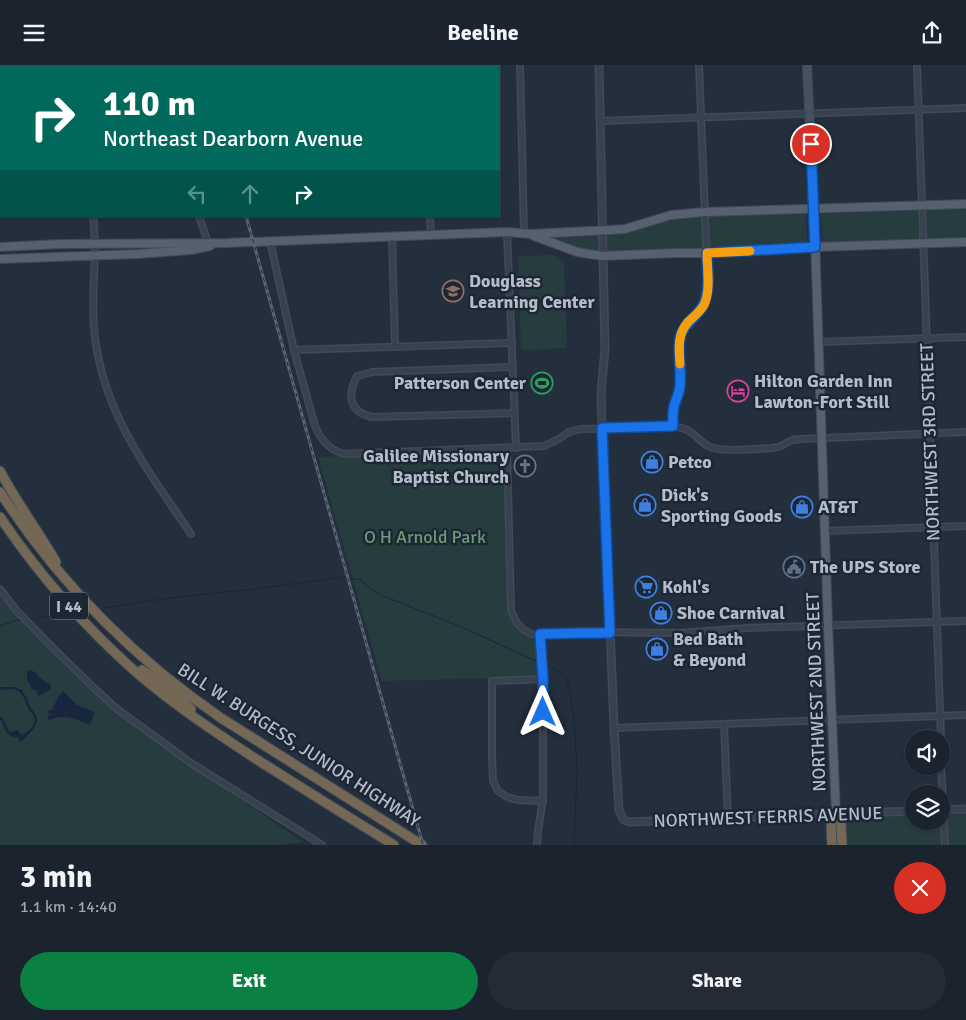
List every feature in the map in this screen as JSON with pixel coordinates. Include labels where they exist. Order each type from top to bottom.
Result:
[{"type":"highway","points":[[0,471],[16,500],[42,537],[69,585]]},
{"type":"highway","name":"BILL W. BURGESS, JUNIOR HIGHWAY","points":[[0,492],[34,542],[93,612],[125,643],[171,682],[221,718],[422,845]]},
{"type":"highway","name":"BILL W. BURGESS, JUNIOR HIGHWAY","points":[[0,518],[14,539],[59,595],[116,654],[162,693],[212,730],[315,797],[394,845]]},
{"type":"highway","points":[[125,643],[212,730]]},
{"type":"highway","points":[[116,654],[221,718]]},
{"type":"highway","points":[[832,845],[832,822],[836,814]]},
{"type":"highway","points":[[836,814],[841,823],[842,845]]},
{"type":"main road","points":[[807,65],[814,209]]},
{"type":"main road","points":[[0,247],[60,244],[208,244],[507,232],[527,234],[602,231],[625,229],[671,215],[705,212],[966,203]]},
{"type":"main road","name":"NORTHWEST 2ND STREET","points":[[814,209],[836,814]]},
{"type":"main road","points":[[527,234],[577,252],[602,256],[966,242]]},
{"type":"main road","points":[[0,259],[191,250],[208,244]]},
{"type":"main road","points":[[11,247],[12,259]]},
{"type":"street","points":[[520,65],[527,234]]},
{"type":"street","points":[[599,65],[605,349],[602,428],[614,728],[966,715]]},
{"type":"street","points":[[673,426],[674,405],[681,381],[680,339],[684,327],[704,305],[708,290],[699,65]]},
{"type":"street","name":"NORTHWEST 3RD STREET","points":[[917,65],[940,730]]},
{"type":"street","points":[[600,121],[966,108]]},
{"type":"street","points":[[93,217],[95,256],[94,326],[98,360],[108,394],[133,448],[191,534]]},
{"type":"street","points":[[200,217],[208,244]]},
{"type":"street","points":[[430,217],[431,235]]},
{"type":"street","points":[[507,232],[516,448]]},
{"type":"street","points":[[392,236],[395,347]]},
{"type":"street","points":[[270,241],[294,350],[315,426],[319,436],[337,453],[544,446],[580,429],[602,428],[673,426],[685,428],[710,447],[722,449],[779,447],[792,439],[966,432]]},
{"type":"street","points":[[818,342],[966,337]]},
{"type":"street","points":[[294,350],[512,343]]},
{"type":"street","points":[[513,367],[372,372],[357,376],[350,395],[354,408],[362,415],[372,417],[515,413]]},
{"type":"street","points":[[507,448],[512,611],[516,623],[532,634],[680,633],[828,625],[966,621]]},
{"type":"street","points":[[825,531],[966,526]]},
{"type":"street","points":[[0,589],[17,611],[48,643],[117,709],[191,763],[322,845]]},
{"type":"street","points":[[537,845],[543,801],[543,679],[540,634]]},
{"type":"street","points":[[543,679],[492,681],[492,757],[494,781],[498,791],[507,797],[518,800],[543,801]]},
{"type":"street","points":[[724,724],[728,818]]},
{"type":"street","name":"NORTHWEST FERRIS AVENUE","points":[[614,728],[619,810],[622,819],[629,822],[905,811]]},
{"type":"street","points":[[950,810],[966,809]]},
{"type":"street","points":[[944,830],[945,845]]},
{"type":"green space","points":[[966,207],[966,238],[927,239],[925,208]]},
{"type":"green space","points":[[918,210],[919,239],[823,245],[821,214]]},
{"type":"green space","points":[[806,211],[807,243],[710,251],[708,216]]},
{"type":"green space","points":[[702,216],[703,250],[606,254],[605,235],[621,234],[671,220]]},
{"type":"green space","points":[[599,236],[600,254],[589,253],[550,238],[550,237]]},
{"type":"green space","points":[[555,255],[564,262],[567,348],[521,350],[518,256]]},
{"type":"green space","name":"O H Arnold Park","points":[[502,451],[505,455],[511,616],[516,626],[537,643],[539,677],[382,681],[318,457]]},
{"type":"green space","points":[[0,594],[54,655],[115,711],[303,842],[273,845],[0,845]]},
{"type":"green space","points":[[966,813],[966,845],[845,845],[844,824],[847,818],[905,815],[905,830],[950,830],[950,814]]},
{"type":"water","points":[[30,670],[37,673],[40,678],[51,685],[50,690],[38,696],[36,690],[32,689],[27,679],[27,672]]},
{"type":"water","points":[[0,687],[23,689],[30,707],[36,715],[37,721],[34,728],[21,742],[18,740],[19,738],[8,734],[0,716],[8,730],[11,732],[17,730],[22,735],[32,727],[35,719],[34,716],[20,693],[13,689],[0,690]]},
{"type":"water","points":[[63,691],[77,705],[95,712],[90,725],[66,717],[48,719],[48,716],[51,714],[48,711],[52,710]]},
{"type":"waterway","points":[[104,608],[169,598],[256,589],[342,577],[361,580],[381,595],[464,628],[538,662]]},
{"type":"waterway","points":[[31,619],[65,614]]},
{"type":"waterway","points":[[0,626],[20,620]]},
{"type":"waterway","points":[[547,666],[567,678],[574,717],[577,770],[574,845]]},
{"type":"railway","points":[[246,217],[423,845]]},
{"type":"slow traffic","points":[[680,364],[681,333],[704,305],[708,290],[707,253],[750,251]]},
{"type":"place","name":"Douglass Learning Center","points":[[453,291]]},
{"type":"place","name":"Patterson Center","points":[[542,383]]},
{"type":"place","name":"Hilton Garden Inn Lawton-Fort Still","points":[[738,391]]},
{"type":"place","name":"Petco","points":[[652,462]]},
{"type":"place","name":"Galilee Missionary Baptist Church","points":[[525,466]]},
{"type":"place","name":"Dick's Sporting Goods","points":[[645,505]]},
{"type":"place","name":"AT&T","points":[[802,507]]},
{"type":"place","name":"The UPS Store","points":[[794,567]]},
{"type":"place","name":"Kohl's","points":[[646,587]]},
{"type":"place","name":"Shoe Carnival","points":[[661,613]]},
{"type":"place","name":"Bed Bath & Beyond","points":[[657,649]]},
{"type":"route","points":[[543,712],[540,634],[610,633],[602,428],[673,426],[674,405],[681,381],[679,349],[681,333],[704,305],[708,290],[707,253],[815,247],[811,144]]}]
